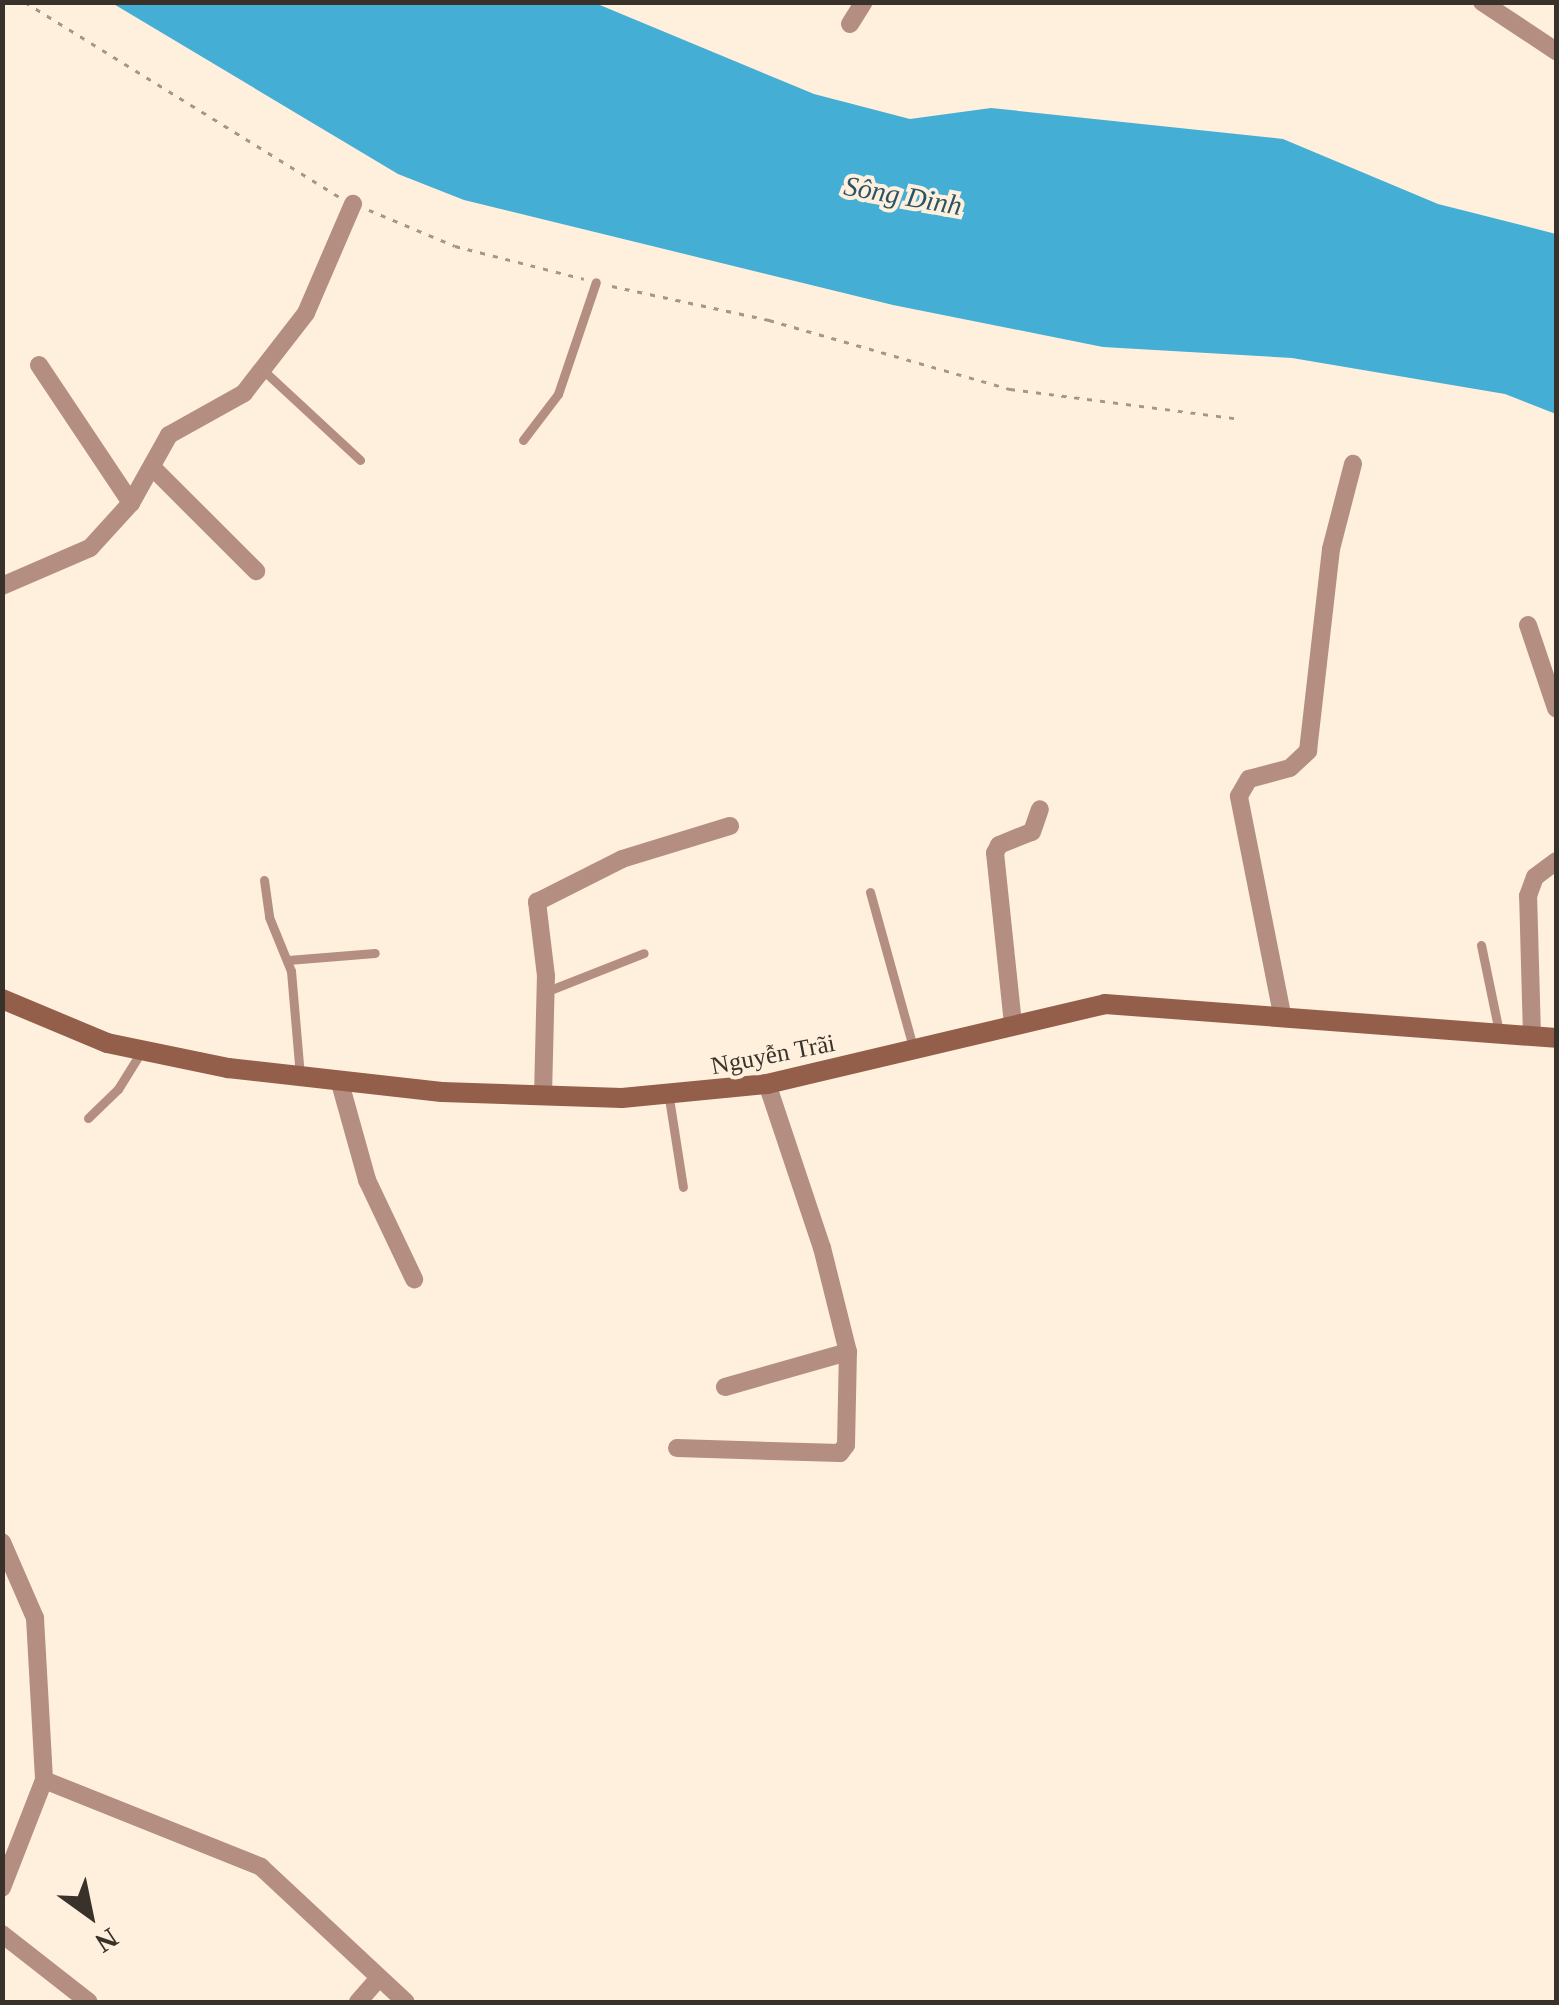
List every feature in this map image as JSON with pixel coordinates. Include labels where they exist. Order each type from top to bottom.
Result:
[{"type":"main road","name":"Nguyễn Trãi","points":[[2,999],[141,1052],[340,1083],[543,1096],[669,1098],[767,1084],[1013,1024],[1126,1003],[1556,1038]]},
{"type":"street","points":[[850,24],[864,2]]},
{"type":"street","points":[[1482,2],[1556,51]]},
{"type":"street","points":[[2,586],[80,554],[131,503],[169,435],[224,409],[264,371],[306,313],[353,204]]},
{"type":"street","points":[[39,365],[131,503]]},
{"type":"street","points":[[1282,1014],[1238,796],[1248,779],[1290,768],[1308,751],[1331,549],[1353,464]]},
{"type":"street","points":[[153,468],[256,571]]},
{"type":"street","points":[[1528,624],[1556,708]]},
{"type":"street","points":[[1013,1024],[996,852],[999,845],[1032,832],[1040,809]]},
{"type":"street","points":[[543,1096],[546,992],[534,916],[542,897],[639,853],[730,826]]},
{"type":"street","points":[[1532,1036],[1528,896],[1535,877],[1556,862]]},
{"type":"street","points":[[340,1083],[367,1180],[414,1279]]},
{"type":"street","points":[[677,1448],[840,1452],[846,1445],[848,1352],[822,1248],[767,1084]]},
{"type":"street","points":[[725,1387],[848,1352]]},
{"type":"street","points":[[2,1542],[36,1618],[44,1780],[2,1888]]},
{"type":"street","points":[[44,1780],[261,1867],[406,2002]]},
{"type":"street","points":[[2,1934],[89,2002]]},
{"type":"street","points":[[358,2002],[378,1978]]},
{"type":"lane","points":[[523,440],[558,394],[596,282]]},
{"type":"lane","points":[[264,371],[360,460]]},
{"type":"lane","points":[[264,880],[268,917],[288,960],[300,1078]]},
{"type":"lane","points":[[870,892],[914,1050]]},
{"type":"lane","points":[[1480,945],[1500,1034]]},
{"type":"lane","points":[[288,960],[374,953]]},
{"type":"lane","points":[[546,992],[644,953]]},
{"type":"lane","points":[[88,1118],[118,1089],[141,1052]]},
{"type":"lane","points":[[669,1098],[684,1188]]},
{"type":"path","points":[[24,2],[246,144],[353,204],[456,246],[769,320],[1010,389],[1240,419]]},
{"type":"water","name":"Sông Dinh","points":[[112,3],[595,3],[814,94],[910,119],[991,108],[1283,139],[1438,204],[1556,234],[1556,414],[1505,394],[1292,358],[1103,347],[893,305],[464,200],[398,174]]}]
